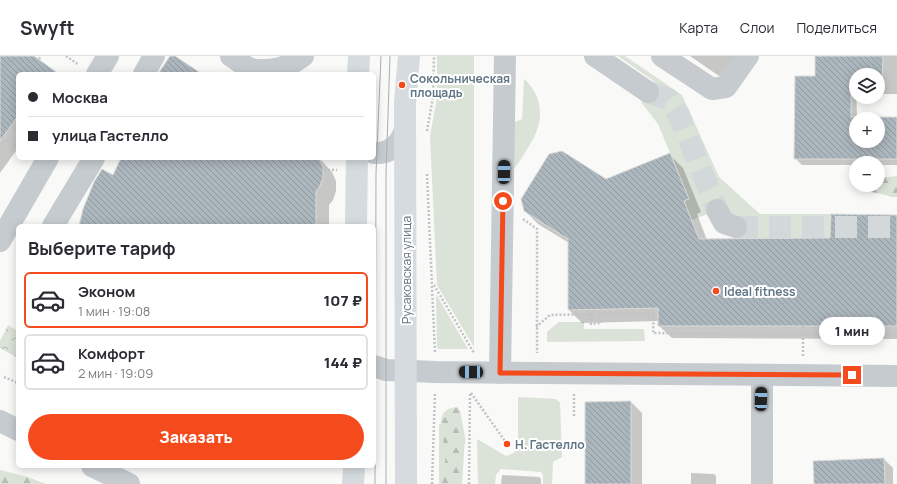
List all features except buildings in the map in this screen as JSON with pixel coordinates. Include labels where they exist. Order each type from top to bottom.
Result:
[{"type":"main road","points":[[358,72],[359,56]]},
{"type":"main road","name":"Русаковская улица","points":[[406,484],[405,103],[409,56]]},
{"type":"main road","points":[[348,164],[356,224]]},
{"type":"main road","points":[[354,468],[354,484]]},
{"type":"street","points":[[89,70],[108,56]]},
{"type":"street","points":[[145,72],[154,56]]},
{"type":"street","points":[[231,56],[253,71],[280,69],[294,63],[303,56]]},
{"type":"street","points":[[500,373],[505,56]]},
{"type":"street","points":[[595,56],[648,92]]},
{"type":"street","points":[[662,56],[712,89],[726,87],[748,56]]},
{"type":"street","points":[[376,153],[387,152],[392,149],[403,138],[405,130]]},
{"type":"street","points":[[0,241],[47,160]]},
{"type":"street","points":[[54,224],[93,160]]},
{"type":"street","points":[[717,210],[724,223],[736,227]]},
{"type":"street","points":[[376,367],[386,370],[406,372],[897,376]]},
{"type":"street","points":[[762,375],[762,484]]},
{"type":"street","points":[[0,421],[16,429]]},
{"type":"street","points":[[96,468],[129,484]]},
{"type":"path","points":[[66,56],[89,70]]},
{"type":"path","points":[[426,135],[434,97],[434,56]]},
{"type":"path","points":[[0,148],[6,139],[16,146]]},
{"type":"path","points":[[320,160],[323,170],[348,164]]},
{"type":"path","points":[[427,169],[435,353]]},
{"type":"path","points":[[521,217],[537,229],[537,353]]},
{"type":"path","points":[[433,283],[474,353]]},
{"type":"path","points":[[536,327],[550,314],[591,314],[591,324],[601,323],[600,314],[654,312],[653,332],[897,335]]},
{"type":"path","points":[[803,326],[803,356]]},
{"type":"path","points":[[4,376],[16,382]]},
{"type":"path","points":[[432,484],[435,390]]},
{"type":"path","points":[[469,484],[470,390],[507,444]]},
{"type":"path","points":[[574,391],[574,416]]},
{"type":"green space","points":[[437,56],[474,56],[474,347],[437,285],[430,136],[437,98]]},
{"type":"green space","points":[[618,56],[625,56],[682,95],[719,177],[760,214],[831,214],[830,238],[736,239],[736,218],[723,208],[692,220],[684,201],[689,199],[658,124],[641,102],[655,82]]},
{"type":"green space","points":[[524,79],[537,96],[540,116],[535,135],[513,171],[513,123],[522,119]]},
{"type":"green space","points":[[897,176],[897,197],[869,192],[885,192],[885,177]]},
{"type":"green space","points":[[436,294],[468,349],[439,349],[437,347]]},
{"type":"green space","points":[[559,322],[584,322],[584,329],[644,329],[645,341],[547,342],[547,332]]},
{"type":"green space","points":[[8,325],[16,330],[16,357],[0,348],[0,341]]},
{"type":"green space","points":[[518,397],[556,399],[560,403],[562,457],[553,462],[552,484],[543,484],[543,475],[541,472],[501,469],[496,475],[495,484],[478,484],[477,439],[506,456],[514,453],[518,447]]},
{"type":"green space","points":[[457,407],[460,410],[465,437],[462,484],[442,484],[445,471],[445,450],[441,430],[442,417],[444,412]]},
{"type":"green space","points":[[439,424],[462,424],[461,484],[439,484]]},
{"type":"green space","points":[[0,470],[28,477],[46,484],[0,484]]},
{"type":"tunnel","points":[[648,92],[668,99],[679,115],[717,210]]},
{"type":"tunnel","points":[[736,227],[897,227]]},
{"type":"tram line","points":[[376,224],[376,173],[381,56]]},
{"type":"tram line","points":[[386,484],[386,173],[390,56]]},
{"type":"tram line","points":[[375,468],[375,484]]},
{"type":"place","name":"Сокольническая площадь","points":[[402,85]]},
{"type":"place","name":"Ideal fitness","points":[[716,291]]},
{"type":"place","name":"Н. Гастелло","points":[[507,444]]},
{"type":"route","points":[[503,201],[500,373],[852,375]]}]
